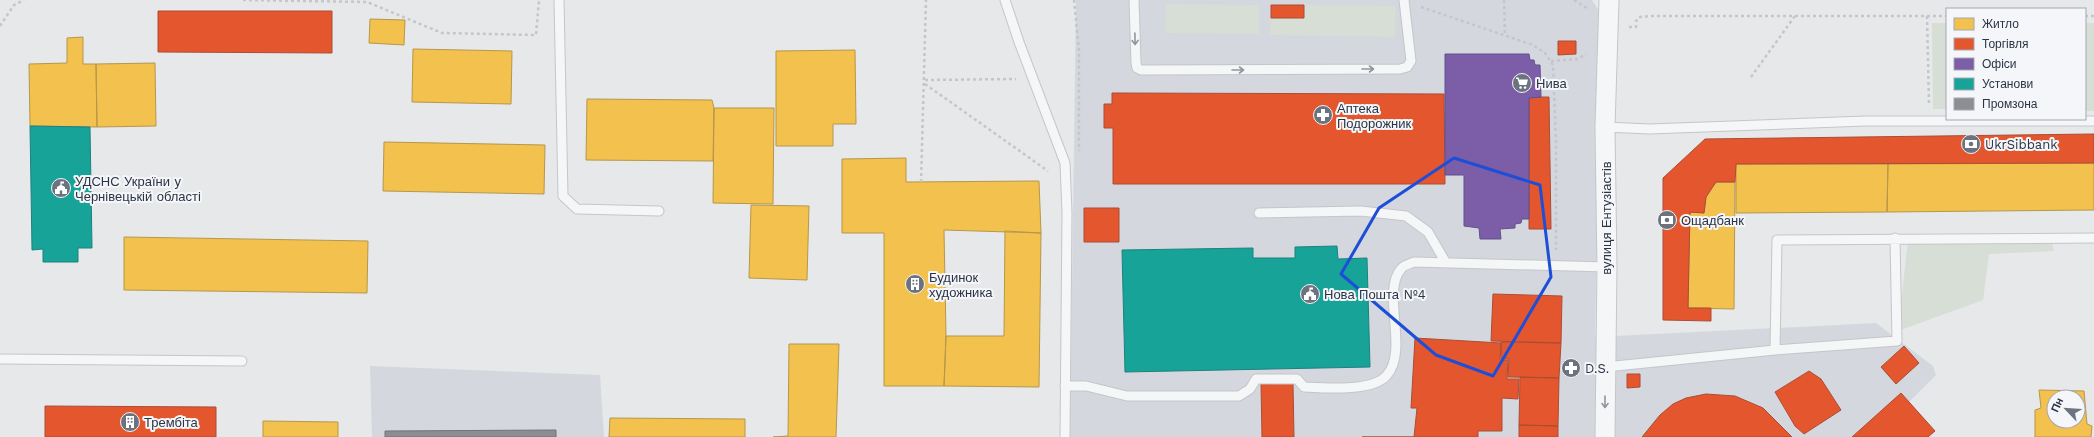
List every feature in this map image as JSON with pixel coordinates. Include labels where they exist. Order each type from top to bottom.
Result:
[{"type":"street","name":"вулиця Ентузіастів","points":[[1605,437],[1607,267],[1606,127],[1609,0]]},
{"type":"lane","points":[[559,0],[563,196],[577,209],[659,211]]},
{"type":"lane","points":[[1005,0],[1019,42],[1065,163],[1065,437]]},
{"type":"lane","points":[[1134,0],[1136,63],[1137,68],[1141,70],[1400,69],[1408,67],[1411,61],[1404,0]]},
{"type":"lane","points":[[1606,127],[1648,128],[1710,125],[1930,121],[2094,121]]},
{"type":"lane","points":[[1259,213],[1361,211],[1406,216],[1428,232],[1446,263]]},
{"type":"lane","points":[[1775,350],[1777,240],[1895,238],[1908,240],[2094,238]]},
{"type":"lane","points":[[1605,366],[1775,350],[1897,342],[1895,238]]},
{"type":"lane","points":[[1065,386],[1086,386],[1127,396],[1239,396],[1250,389],[1256,379],[1297,379],[1304,387],[1335,389],[1366,386],[1387,376],[1395,358],[1394,279],[1401,267],[1414,262],[1607,267]]},
{"type":"lane","points":[[0,359],[242,361]]},
{"type":"path","points":[[0,26],[14,5],[24,0]]},
{"type":"path","points":[[243,0],[367,2],[442,33],[536,36],[539,0]]},
{"type":"path","points":[[921,182],[926,0]]},
{"type":"path","points":[[1504,0],[1505,36]]},
{"type":"path","points":[[1419,7],[1533,45],[1545,53],[1553,65],[1556,141],[1556,251]]},
{"type":"path","points":[[1751,77],[1795,16]]},
{"type":"path","points":[[1927,16],[1930,121]]},
{"type":"path","points":[[1608,26],[1636,27],[1636,21],[1642,17],[1946,16]]},
{"type":"path","points":[[1550,61],[1578,59],[1589,49]]},
{"type":"path","points":[[924,80],[1034,79]]},
{"type":"path","points":[[924,84],[1066,183]]},
{"type":"highlighted area","points":[[1454,158],[1540,185],[1551,277],[1493,376],[1436,355],[1341,274],[1379,208]]},
{"type":"shaded area","points":[[1076,0],[1592,0],[1601,14],[1595,337],[1876,323],[1933,366],[1936,375],[1909,402],[1935,431],[1928,437],[1070,437]]},
{"type":"shaded area","points":[[1166,4],[1259,5],[1259,34],[1165,33]]},
{"type":"shaded area","points":[[1304,5],[1396,6],[1395,37],[1270,35],[1271,18],[1304,18]]},
{"type":"shaded area","points":[[1932,23],[1946,23],[1946,109],[1933,109]]},
{"type":"shaded area","points":[[2086,23],[2094,23],[2094,111],[2086,111]]},
{"type":"shaded area","points":[[2051,238],[2054,251],[1989,254],[1983,300],[1898,331],[1908,240]]},
{"type":"shaded area","points":[[370,366],[600,375],[604,437],[372,437]]},
{"type":"building: Житло","points":[[370,19],[405,20],[404,45],[369,43]]},
{"type":"building: Житло","points":[[83,37],[83,64],[96,64],[97,127],[30,126],[29,64],[67,63],[67,38]]},
{"type":"building: Житло","points":[[413,49],[512,51],[511,104],[412,102]]},
{"type":"building: Житло","points":[[855,50],[856,124],[833,124],[833,146],[776,146],[776,51]]},
{"type":"building: Житло","points":[[155,63],[156,126],[97,127],[96,64]]},
{"type":"building: Житло","points":[[587,99],[712,100],[714,108],[713,161],[586,160]]},
{"type":"building: Житло","points":[[714,108],[774,108],[773,204],[713,203]]},
{"type":"building: Житло","points":[[384,142],[545,145],[544,194],[383,191]]},
{"type":"building: Житло","name":"Будинок художника","points":[[906,158],[906,182],[1039,181],[1041,233],[944,230],[946,336],[944,386],[884,386],[884,233],[842,233],[842,159]]},
{"type":"building: Житло","points":[[2094,163],[2094,210],[1887,212],[1888,164]]},
{"type":"building: Житло","points":[[1736,164],[1888,164],[1887,212],[1736,213]]},
{"type":"building: Житло","points":[[1716,182],[1735,182],[1734,309],[1688,308],[1690,212],[1704,213],[1706,197]]},
{"type":"building: Житло","points":[[751,205],[809,206],[807,280],[749,278]]},
{"type":"building: Житло","points":[[1005,231],[1041,233],[1039,387],[944,386],[946,336],[1004,336]]},
{"type":"building: Житло","points":[[124,237],[368,241],[367,293],[124,290]]},
{"type":"building: Житло","points":[[789,344],[839,344],[836,437],[773,437],[788,436]]},
{"type":"building: Житло","points":[[2039,390],[2046,390],[2046,429],[2086,429],[2086,413],[2087,424],[2092,426],[2091,437],[2035,437],[2035,410],[2041,408]]},
{"type":"building: Житло","points":[[610,418],[745,419],[745,437],[609,437]]},
{"type":"building: Житло","points":[[263,421],[338,422],[338,437],[263,437]]},
{"type":"building: Торгівля","points":[[1271,5],[1304,5],[1304,18],[1271,18]]},
{"type":"building: Торгівля","points":[[158,11],[332,11],[332,53],[158,52]]},
{"type":"building: Торгівля","points":[[1558,41],[1576,41],[1576,54],[1558,55]]},
{"type":"building: Торгівля","points":[[1112,93],[1444,94],[1445,184],[1113,184],[1113,128],[1104,128],[1104,104],[1112,104]]},
{"type":"building: Торгівля","points":[[1549,97],[1551,229],[1529,229],[1529,98]]},
{"type":"building: Торгівля","points":[[2094,134],[2094,163],[1736,164],[1735,182],[1716,182],[1706,197],[1704,213],[1690,212],[1688,308],[1711,308],[1711,321],[1663,320],[1663,178],[1705,139]]},
{"type":"building: Торгівля","points":[[1084,208],[1119,208],[1119,242],[1084,242]]},
{"type":"building: Торгівля","points":[[1493,294],[1562,296],[1561,343],[1491,341]]},
{"type":"building: Торгівля","points":[[1415,338],[1501,343],[1500,360],[1508,360],[1507,379],[1519,379],[1518,399],[1502,398],[1502,431],[1478,431],[1478,437],[1414,437],[1417,408],[1411,408]]},
{"type":"building: Торгівля","points":[[1501,342],[1561,343],[1559,378],[1508,377],[1509,359],[1501,359]]},
{"type":"building: Торгівля","points":[[1904,346],[1919,363],[1896,384],[1881,367]]},
{"type":"building: Торгівля","points":[[1809,371],[1821,379],[1841,410],[1804,434],[1795,426],[1775,392]]},
{"type":"building: Торгівля","points":[[1627,374],[1640,374],[1640,387],[1627,388]]},
{"type":"building: Торгівля","points":[[1520,377],[1559,378],[1558,426],[1519,425]]},
{"type":"building: Торгівля","points":[[1293,383],[1294,437],[1262,437],[1261,384]]},
{"type":"building: Торгівля","points":[[1901,393],[1935,431],[1928,437],[1852,437]]},
{"type":"building: Торгівля","points":[[1706,394],[1735,396],[1763,408],[1792,437],[1642,437],[1660,415],[1673,404],[1686,398]]},
{"type":"building: Торгівля","name":"Трембіта","points":[[45,406],[216,407],[216,437],[45,437]]},
{"type":"building: Торгівля","points":[[1519,425],[1558,426],[1558,437],[1519,437]]},
{"type":"building: Офіси","points":[[1445,54],[1529,54],[1530,60],[1534,60],[1535,65],[1540,65],[1541,97],[1529,98],[1529,219],[1522,219],[1521,223],[1515,224],[1515,228],[1500,229],[1501,239],[1480,239],[1479,228],[1464,226],[1464,175],[1445,175]]},
{"type":"building: Установи","name":"УДСНС України у Чернівецькій області","points":[[30,126],[90,127],[92,248],[78,248],[78,262],[43,262],[43,249],[32,250]]},
{"type":"building: Установи","points":[[1337,246],[1338,259],[1367,258],[1370,367],[1125,372],[1122,250],[1253,248],[1253,258],[1295,258],[1295,247]]},
{"type":"building: Промзона","points":[[556,430],[556,437],[385,437],[385,431]]},
{"type":"place","name":"Нива","points":[[1522,83]]},
{"type":"place","name":"Аптека Подорожник","points":[[1323,115]]},
{"type":"place","name":"UkrSibbank","points":[[1971,144]]},
{"type":"place","name":"УДСНС України у Чернівецькій області","points":[[61,188]]},
{"type":"place","name":"Ощадбанк","points":[[1667,220]]},
{"type":"place","name":"Будинок художника","points":[[915,284]]},
{"type":"place","name":"Нова Пошта №4","points":[[1310,294]]},
{"type":"place","name":"D.S.","points":[[1571,368]]},
{"type":"place","name":"Трембіта","points":[[130,422]]}]
